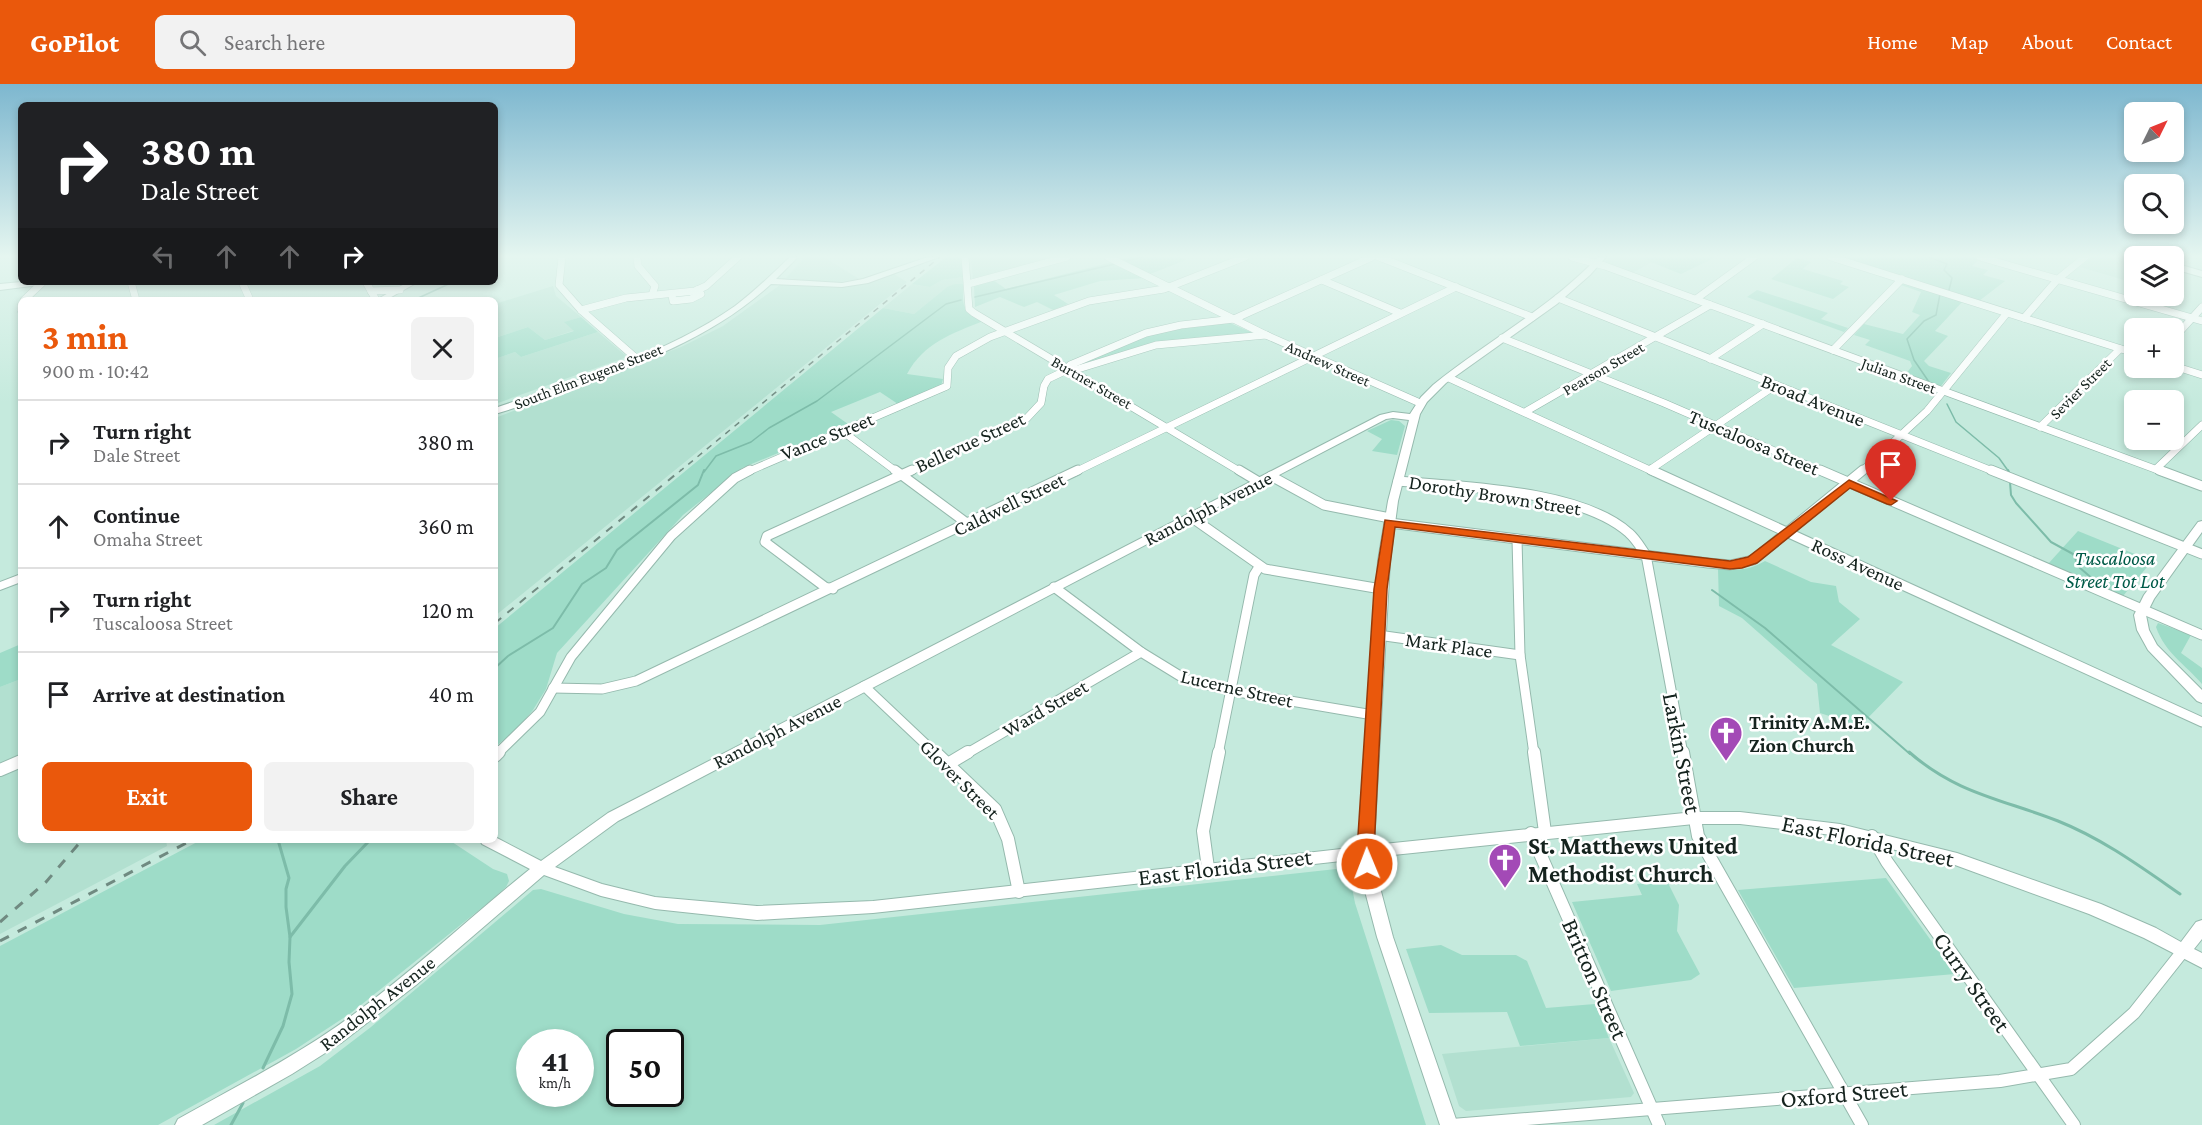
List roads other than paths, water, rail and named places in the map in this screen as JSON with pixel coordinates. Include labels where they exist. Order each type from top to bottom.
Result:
[{"type":"main road","name":"South Elm Eugene Street","points":[[498,410],[637,359],[714,323],[740,306]]},
{"type":"main road","points":[[1451,1125],[1385,937],[1365,851],[1381,589],[1390,520],[1398,481],[1420,403],[1449,378],[1548,306]]},
{"type":"main road","name":"Randolph Avenue","points":[[184,1125],[284,1070],[354,1025],[542,868],[581,838],[613,818],[1383,417],[1393,415],[1414,418]]},
{"type":"main road","points":[[2202,524],[2141,609],[2143,630],[2152,647],[2202,698]]},
{"type":"main road","points":[[0,586],[18,579]]},
{"type":"main road","name":"East Florida Street","points":[[493,843],[542,868],[601,890],[655,903],[757,913],[873,908],[1208,868],[1694,818],[1777,820],[1872,836],[1957,859],[2053,893],[2125,922],[2202,961]]},
{"type":"main road","points":[[2183,951],[2202,927]]},
{"type":"street","points":[[577,306],[637,359]]},
{"type":"street","points":[[581,310],[598,306]]},
{"type":"street","name":"Burtner Street","points":[[969,306],[969,309],[1167,426],[1265,479],[1324,505],[1390,520],[1517,539],[1708,563],[1742,564],[1753,560],[1849,483],[1904,435],[1945,392],[2007,313]]},
{"type":"street","name":"Vance Street","points":[[498,753],[540,712],[571,657],[671,536],[703,504],[746,471],[947,386],[948,368],[956,356],[973,345],[1074,306]]},
{"type":"street","name":"Andrew Street","points":[[1207,306],[1266,335],[1420,403]]},
{"type":"street","name":"Bellevue Street","points":[[833,590],[816,581],[776,552],[765,542],[767,536],[1027,418],[1041,403],[1044,386],[1048,379],[1069,369],[1070,365],[1146,333],[1175,326],[1234,319],[1264,306]]},
{"type":"street","points":[[1381,306],[1400,314]]},
{"type":"street","name":"Caldwell Street","points":[[553,688],[602,689],[636,681],[833,590],[1417,306]]},
{"type":"street","points":[[1504,306],[1532,317]]},
{"type":"street","name":"Broad Avenue","points":[[1577,306],[2202,554]]},
{"type":"street","name":"Pearson Street","points":[[1525,412],[1709,306]]},
{"type":"street","name":"Julian Street","points":[[1712,306],[2202,486]]},
{"type":"street","points":[[1833,350],[1876,306]]},
{"type":"street","points":[[1984,306],[2124,350]]},
{"type":"street","points":[[2024,318],[2035,306]]},
{"type":"street","points":[[2149,306],[2202,321]]},
{"type":"street","points":[[2184,327],[2202,307]]},
{"type":"street","points":[[1710,359],[1763,324]]},
{"type":"street","points":[[1069,369],[1078,369],[1142,348],[1169,343],[1266,335]]},
{"type":"street","name":"Tuscaloosa Street","points":[[1502,338],[1716,426],[2202,635]]},
{"type":"street","name":"Sevier Street","points":[[2040,427],[2120,349]]},
{"type":"street","points":[[2184,369],[2202,375]]},
{"type":"street","name":"Ross Avenue","points":[[1449,378],[2202,722]]},
{"type":"street","points":[[1652,469],[1776,385]]},
{"type":"street","points":[[2156,469],[2202,425]]},
{"type":"street","points":[[842,430],[968,524]]},
{"type":"street","name":"Dorothy Brown Street","points":[[1398,481],[1501,492],[1580,506],[1606,516],[1627,529],[1641,545],[1646,555]]},
{"type":"street","points":[[1191,517],[1259,567],[1271,571],[1381,589]]},
{"type":"street","name":"Britton Street","points":[[1517,539],[1520,655],[1538,833],[1659,1125]]},
{"type":"street","name":"Larkin Street","points":[[1646,555],[1698,836],[1862,1125]]},
{"type":"street","points":[[1208,868],[1203,831],[1254,575],[1259,567]]},
{"type":"street","name":"Lucerne Street","points":[[1054,587],[1141,652],[1185,679],[1232,691],[1373,715]]},
{"type":"street","name":"Mark Place","points":[[1378,635],[1520,655]]},
{"type":"street","name":"Ward Street","points":[[948,764],[1141,652]]},
{"type":"street","name":"Glover Street","points":[[864,686],[994,809],[1006,827],[1013,848],[1019,892]]},
{"type":"street","points":[[0,770],[18,762]]},
{"type":"street","name":"Curry Street","points":[[1872,836],[1887,862],[2074,1125]]},
{"type":"street","name":"Oxford Street","points":[[1451,1125],[1844,1094],[2039,1076],[2071,1069],[2090,1055],[2134,1013],[2183,951]]},
{"type":"waterway","points":[[704,472],[716,456],[751,442],[769,428],[817,401],[944,306]]},
{"type":"waterway","points":[[1929,382],[1914,360],[1907,339],[1924,321],[1936,315],[1938,306]]},
{"type":"waterway","points":[[1947,404],[1956,422],[1999,458],[2009,472],[2008,470]]},
{"type":"waterway","points":[[498,665],[508,656],[553,628],[582,584],[606,568],[617,550],[698,485],[704,470]]},
{"type":"waterway","points":[[2010,482],[2011,495],[2016,503],[2051,542],[2073,554],[2080,568],[2101,586]]},
{"type":"waterway","points":[[1712,590],[1765,628],[1910,754]]},
{"type":"waterway","points":[[1909,752],[1927,766],[1962,786],[2058,821],[2091,836],[2180,894]]},
{"type":"waterway","points":[[279,843],[289,878],[286,889],[286,907],[290,937]]},
{"type":"waterway","points":[[290,937],[345,866],[367,843]]},
{"type":"waterway","points":[[263,1068],[283,1026],[292,994],[289,962],[290,937]]},
{"type":"waterway","points":[[231,1125],[243,1103]]},
{"type":"railway","points":[[679,472],[881,306]]},
{"type":"railway","points":[[498,621],[681,470]]},
{"type":"railway","points":[[0,922],[46,882],[79,843]]},
{"type":"railway","points":[[0,941],[186,843]]},
{"type":"place","name":"Trinity A.M.E. Zion Church","points":[[1726,762]]},
{"type":"place","name":"St. Matthews United Methodist Church","points":[[1505,889]]},
{"type":"park label","name":"Tuscaloosa Street Tot Lot","points":[[2115,570]]}]
